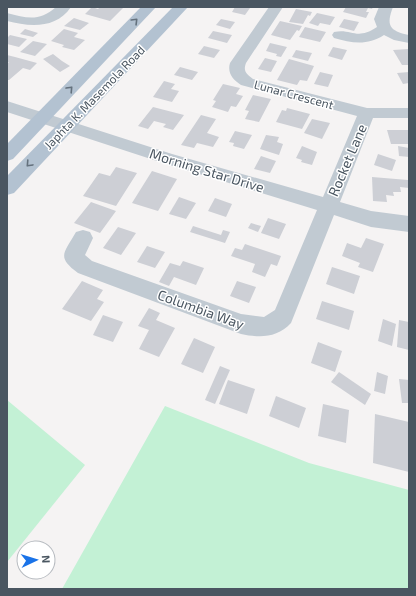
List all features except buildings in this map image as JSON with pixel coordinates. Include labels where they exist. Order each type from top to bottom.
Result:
[{"type":"main road","name":"Japhta K. Masemola Road","points":[[7,155],[149,7]]},
{"type":"main road","name":"Japhta K. Masemola Road","points":[[7,188],[181,7]]},
{"type":"street","points":[[7,17],[33,22],[42,21],[57,14],[64,7]]},
{"type":"street","name":"Lunar Crescent","points":[[276,7],[235,69],[236,73],[247,82],[367,113],[409,113]]},
{"type":"street","points":[[386,7],[381,19],[384,29],[392,34],[409,39]]},
{"type":"street","points":[[339,35],[367,39],[384,29]]},
{"type":"street","name":"Morning Star Drive","points":[[7,106],[65,126],[371,220],[409,224]]},
{"type":"street","name":"Rocket Lane","points":[[327,206],[367,113]]},
{"type":"street","name":"Columbia Way","points":[[83,238],[74,252],[74,259],[85,267],[241,324],[254,327],[267,327],[277,323],[283,316],[327,206]]},
{"type":"green space","points":[[7,400],[85,465],[25,540],[16,540],[16,551],[7,562]]},
{"type":"green space","points":[[165,406],[309,463],[409,490],[409,589],[62,589]]}]
